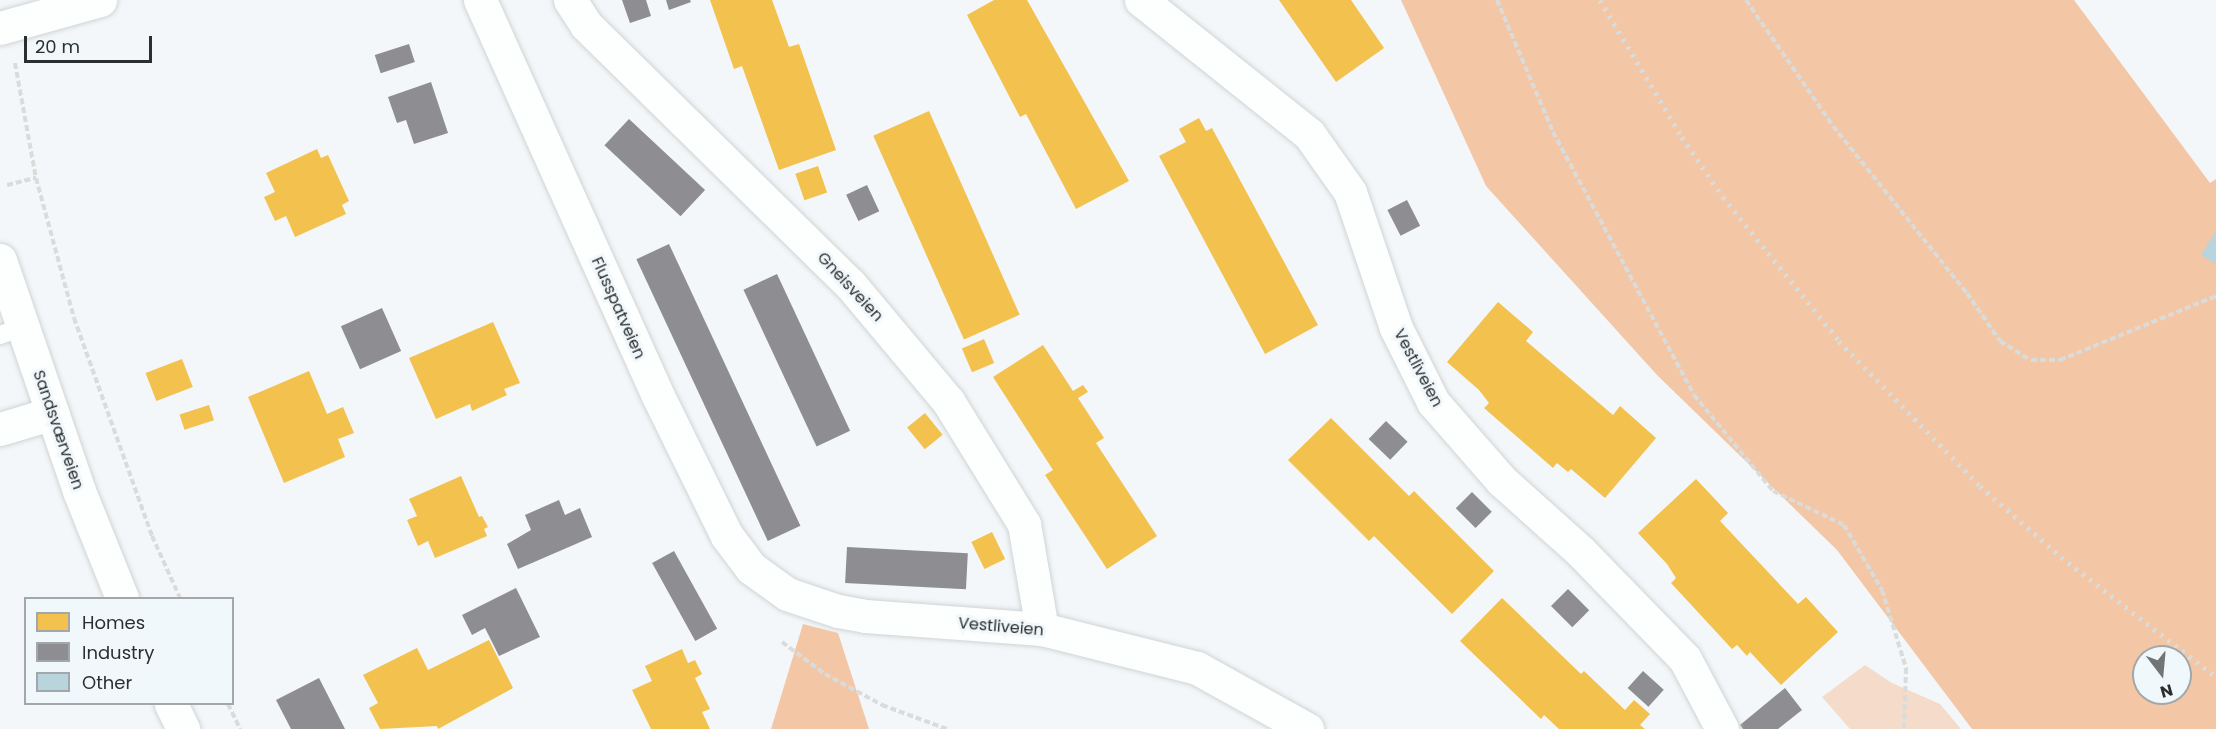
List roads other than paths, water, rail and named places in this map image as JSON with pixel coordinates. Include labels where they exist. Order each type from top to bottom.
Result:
[{"type":"street","points":[[0,28],[100,0]]},
{"type":"street","name":"Flusspatveien","points":[[480,0],[658,396],[728,536],[751,568],[787,594]]},
{"type":"street","name":"Gneisveien","points":[[570,0],[586,24],[850,284],[948,401],[1024,524],[1042,629]]},
{"type":"street","name":"Vestliveien","points":[[1141,0],[1309,134],[1350,192],[1396,328],[1433,402],[1502,481],[1581,552],[1685,659],[1722,729]]},
{"type":"street","name":"Sandsværveien","points":[[0,260],[11,331],[52,413],[122,597]]},
{"type":"street","points":[[0,429],[52,413]]},
{"type":"street","name":"Vestliveien","points":[[787,594],[865,616],[1042,629],[1197,668],[1307,729]]},
{"type":"street","points":[[171,705],[183,729]]},
{"type":"railway","points":[[1600,0],[1682,137],[1723,197],[1839,341],[1980,486],[2061,557],[2216,677]]}]
